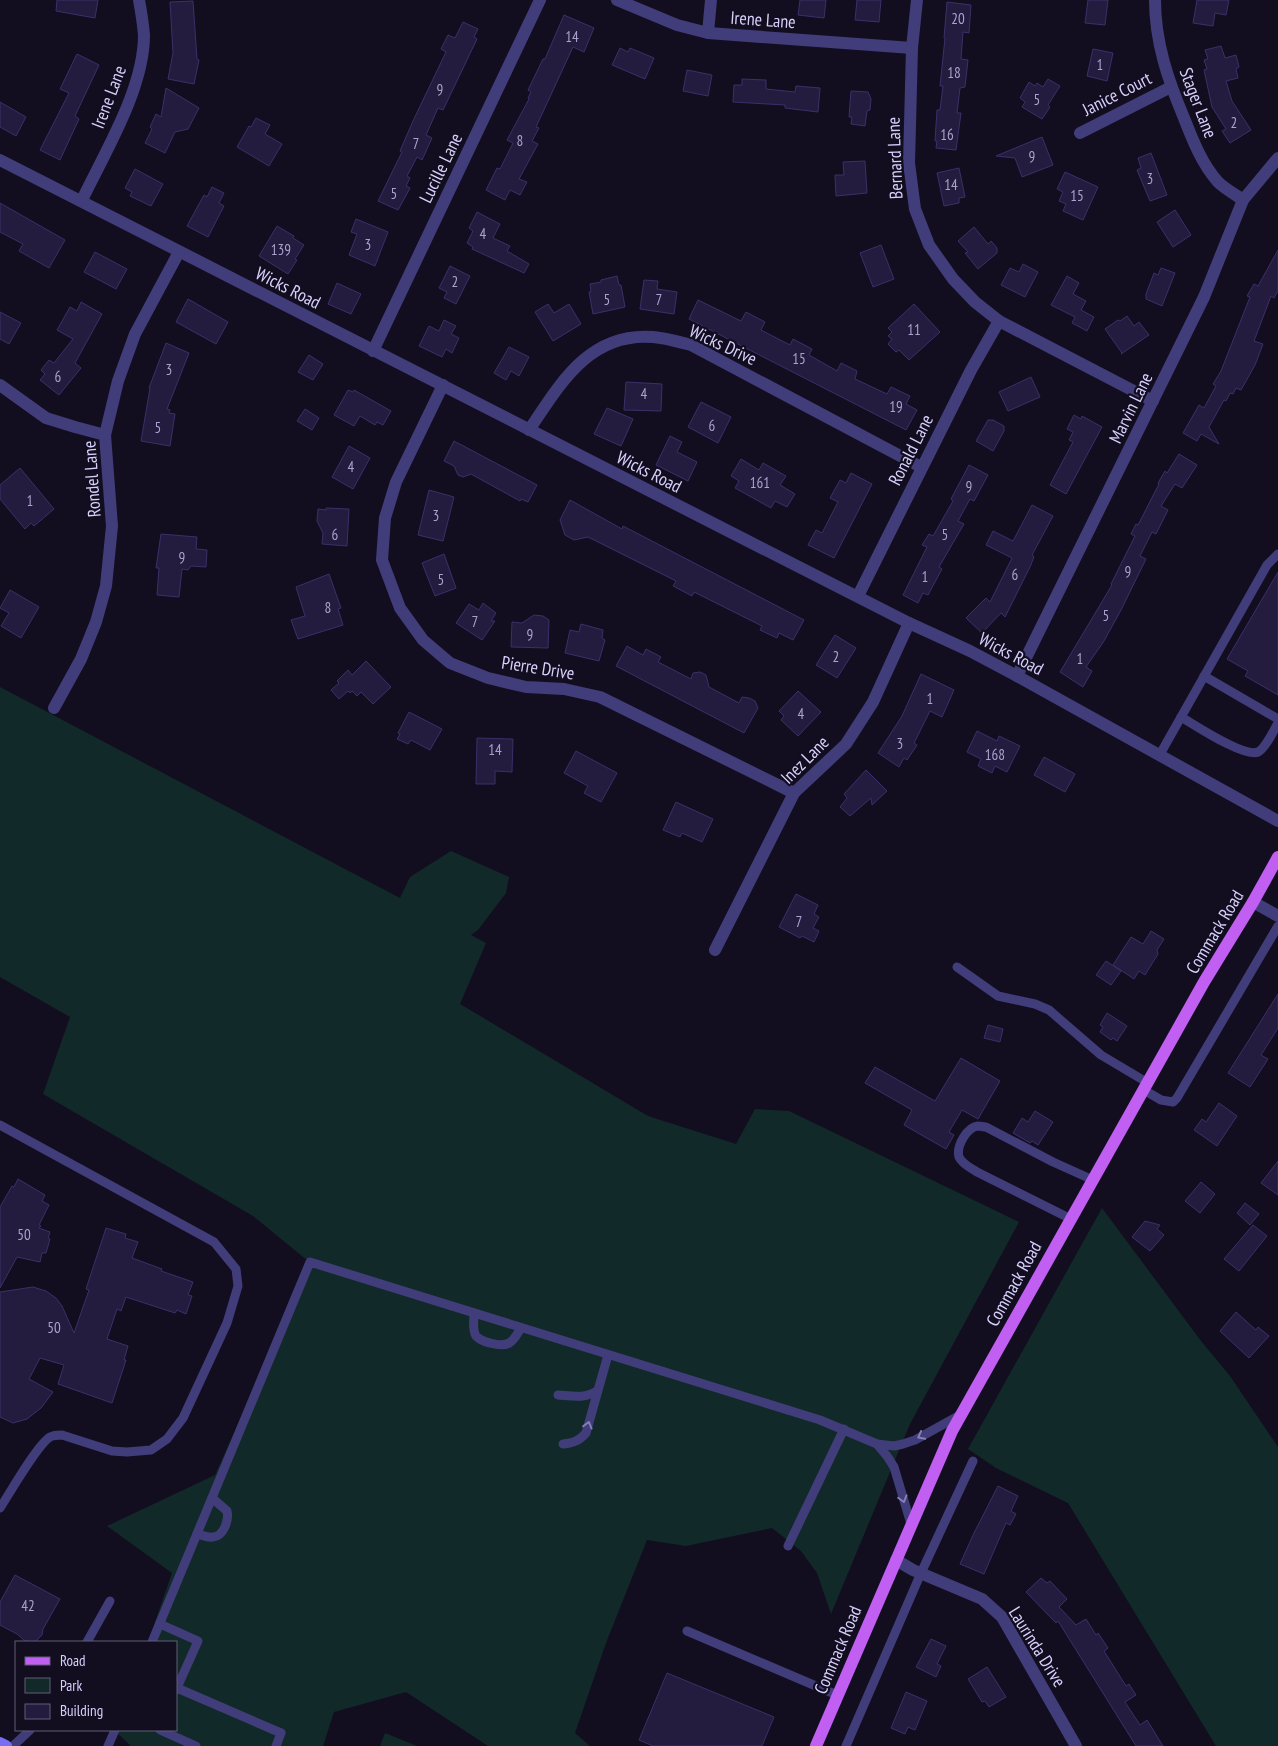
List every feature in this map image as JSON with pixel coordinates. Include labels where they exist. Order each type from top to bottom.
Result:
[{"type":"main road","name":"Commack Road","points":[[816,1746],[952,1431],[1146,1086],[1278,857]]},
{"type":"street","name":"Irene Lane","points":[[82,200],[132,96],[140,66],[144,35],[140,0]]},
{"type":"street","name":"Lucille Lane","points":[[373,351],[540,0]]},
{"type":"street","name":"Irene Lane","points":[[617,0],[677,25],[708,33],[912,48]]},
{"type":"street","points":[[708,33],[710,0]]},
{"type":"street","name":"Bernard Lane","points":[[917,0],[912,48],[909,163],[915,210],[929,244],[953,279],[975,302],[999,321],[1153,401]]},
{"type":"street","name":"Stager Lane","points":[[1155,0],[1157,33],[1171,87],[1204,164],[1219,183],[1243,200]]},
{"type":"street","name":"Janice Court","points":[[1080,133],[1171,87]]},
{"type":"street","name":"Marvin Lane","points":[[1017,676],[1204,298],[1243,200],[1278,158]]},
{"type":"street","name":"Wicks Road","points":[[0,160],[82,200],[179,252],[909,623],[970,651],[1278,821]]},
{"type":"street","name":"Rondel Lane","points":[[54,708],[80,659],[96,622],[106,586],[112,526],[105,435],[118,381],[135,334],[179,252]]},
{"type":"street","name":"Ronald Lane","points":[[858,596],[921,467],[971,370],[999,321]]},
{"type":"street","name":"Wicks Drive","points":[[529,430],[569,372],[590,354],[621,339],[653,337],[691,345],[921,467]]},
{"type":"street","points":[[0,385],[46,418],[105,435]]},
{"type":"street","name":"Pierre Drive","points":[[443,385],[396,482],[384,518],[382,560],[400,608],[424,640],[450,663],[488,678],[526,687],[564,689],[600,697],[794,793]]},
{"type":"street","name":"Inez Lane","points":[[715,950],[794,793],[846,744],[873,702],[909,623]]},
{"type":"street","points":[[1253,902],[1278,916]]},
{"type":"street","name":"Laurinda Drive","points":[[896,1560],[921,1573],[982,1599],[1002,1617],[1076,1746]]},
{"type":"street","points":[[0,1743],[6,1746]]},
{"type":"lane","points":[[1159,756],[1267,565],[1278,554]]},
{"type":"lane","points":[[1204,676],[1278,719]]},
{"type":"lane","points":[[1181,717],[1247,753],[1257,753],[1262,750],[1278,723]]},
{"type":"lane","points":[[957,968],[998,996],[1049,1010],[1101,1055],[1167,1102],[1173,1102],[1278,926]]},
{"type":"lane","points":[[0,1125],[214,1242],[236,1269],[238,1286],[227,1322],[192,1400],[183,1418],[167,1438],[152,1450],[127,1452],[112,1451],[53,1435],[48,1438],[32,1459],[0,1508]]},
{"type":"lane","points":[[1072,1218],[977,1172],[963,1163],[959,1158],[958,1152],[964,1136],[970,1129],[978,1126],[986,1127],[1053,1162],[1093,1180]]},
{"type":"lane","points":[[152,1641],[310,1262],[820,1420],[877,1444],[894,1446],[908,1443],[962,1414]]},
{"type":"lane","points":[[474,1313],[474,1330],[476,1336],[483,1341],[501,1346],[508,1344],[521,1328]]},
{"type":"lane","points":[[563,1444],[580,1440],[586,1433],[608,1355]]},
{"type":"lane","points":[[558,1395],[580,1397],[597,1391]]},
{"type":"lane","points":[[788,1546],[844,1429]]},
{"type":"lane","points":[[877,1444],[894,1467],[911,1524]]},
{"type":"lane","points":[[846,1746],[921,1573],[973,1461]]},
{"type":"lane","points":[[197,1534],[213,1538],[223,1531],[228,1518],[227,1511],[212,1498]]},
{"type":"lane","points":[[88,1641],[110,1601]]},
{"type":"lane","points":[[160,1624],[198,1640],[178,1687]]},
{"type":"lane","points":[[687,1631],[837,1695]]},
{"type":"lane","points":[[178,1689],[281,1733],[276,1746]]},
{"type":"lane","points":[[13,1746],[29,1731]]},
{"type":"lane","points":[[108,1746],[115,1731]]},
{"type":"lane","points":[[162,1731],[196,1746]]},
{"type":"green space","points":[[0,687],[400,898],[410,877],[451,851],[509,877],[506,893],[478,930],[471,935],[486,943],[460,1004],[648,1116],[736,1144],[755,1109],[789,1111],[1019,1222],[910,1424],[831,1614],[817,1573],[801,1551],[772,1528],[686,1546],[647,1540],[606,1643],[575,1733],[590,1746],[488,1746],[406,1692],[334,1712],[323,1746],[131,1746],[116,1731],[178,1731],[178,1641],[148,1641],[172,1573],[107,1526],[215,1475],[275,1342],[308,1261],[253,1216],[43,1094],[70,1017],[0,977]]},
{"type":"green space","points":[[1102,1208],[1201,1341],[1230,1376],[1278,1447],[1278,1746],[1216,1746],[1068,1503],[996,1468],[968,1449]]},
{"type":"green space","points":[[385,1733],[417,1746],[380,1746]]},
{"type":"building","points":[[57,0],[98,0],[95,18],[56,11]]},
{"type":"building","points":[[800,0],[826,0],[824,18],[798,15]]},
{"type":"building","points":[[857,0],[881,0],[879,22],[855,20]]},
{"type":"building","points":[[1088,0],[1108,0],[1105,25],[1085,23]]},
{"type":"building","points":[[1197,0],[1229,0],[1226,15],[1215,13],[1213,26],[1193,23]]},
{"type":"building","points":[[193,1],[197,59],[199,60],[194,84],[168,79],[173,53],[170,2]]},
{"type":"building","points":[[947,2],[971,5],[969,33],[963,32],[961,59],[968,60],[965,87],[960,88],[957,113],[961,113],[956,150],[936,148],[937,141],[935,141],[937,110],[940,110],[943,86],[940,86]]},
{"type":"building","points":[[564,15],[594,28],[584,52],[573,47],[536,127],[539,128],[532,141],[538,144],[519,179],[527,182],[520,195],[510,190],[505,200],[486,190],[497,168],[500,169],[513,143],[507,140],[529,99],[531,92],[528,90],[543,59],[545,59]]},
{"type":"building","points":[[463,22],[478,29],[474,37],[477,39],[443,110],[438,108],[426,135],[432,138],[422,160],[417,157],[407,176],[410,178],[406,186],[410,188],[398,210],[378,201],[446,52],[441,49],[448,35],[455,38]]},
{"type":"building","points":[[1221,46],[1225,58],[1236,55],[1239,67],[1236,69],[1238,78],[1226,81],[1232,101],[1251,130],[1230,143],[1222,131],[1226,129],[1212,107],[1204,70],[1207,69],[1204,60],[1208,59],[1205,50]]},
{"type":"building","points":[[620,48],[628,52],[630,48],[654,58],[645,79],[612,65]]},
{"type":"building","points":[[1093,49],[1113,53],[1107,81],[1087,76]]},
{"type":"building","points":[[77,54],[99,65],[75,116],[79,119],[60,160],[40,150],[69,93],[60,89]]},
{"type":"building","points":[[687,70],[712,75],[708,96],[683,91]]},
{"type":"building","points":[[742,79],[766,80],[766,89],[795,92],[796,86],[820,88],[818,112],[785,108],[785,105],[733,102],[734,85],[742,85]]},
{"type":"building","points":[[1048,79],[1060,86],[1042,119],[1022,107],[1025,102],[1020,98],[1029,82],[1035,86],[1037,83],[1043,87]]},
{"type":"building","points":[[166,88],[199,108],[188,129],[175,132],[165,153],[145,143],[152,129],[150,127],[156,114],[161,117]]},
{"type":"building","points":[[851,91],[868,92],[871,99],[865,126],[851,124],[852,117],[849,117]]},
{"type":"building","points":[[0,102],[26,117],[16,136],[0,127]]},
{"type":"building","points":[[256,118],[270,125],[265,134],[282,144],[269,166],[237,147]]},
{"type":"building","points":[[1042,137],[1053,165],[1022,177],[1015,158],[996,156]]},
{"type":"building","points":[[1151,153],[1167,195],[1150,201],[1137,170],[1141,168],[1138,158]]},
{"type":"building","points":[[865,161],[867,193],[836,196],[835,175],[844,175],[843,162]]},
{"type":"building","points":[[959,168],[965,197],[959,198],[959,203],[944,206],[937,173]]},
{"type":"building","points":[[135,169],[163,184],[151,206],[130,196],[132,192],[125,188]]},
{"type":"building","points":[[1065,172],[1098,187],[1083,220],[1063,211],[1066,204],[1059,201],[1063,192],[1057,189]]},
{"type":"building","points":[[212,187],[224,193],[219,203],[224,206],[208,237],[187,226],[204,195],[207,197]]},
{"type":"building","points":[[0,203],[65,240],[49,268],[19,251],[23,244],[0,232]]},
{"type":"building","points":[[1175,210],[1191,235],[1173,247],[1157,222]]},
{"type":"building","points":[[477,212],[500,224],[493,238],[510,246],[507,251],[529,264],[524,273],[472,249],[473,247],[467,243],[473,231],[469,228]]},
{"type":"building","points":[[356,219],[388,232],[375,266],[349,255],[357,234],[351,232]]},
{"type":"building","points":[[277,226],[294,236],[293,238],[304,245],[288,274],[259,256]]},
{"type":"building","points":[[974,227],[988,244],[991,241],[997,248],[997,253],[978,269],[965,253],[968,252],[958,241]]},
{"type":"building","points":[[881,245],[894,279],[873,287],[860,253]]},
{"type":"building","points":[[1278,250],[1278,291],[1274,298],[1271,296],[1254,341],[1263,344],[1255,365],[1241,390],[1236,388],[1233,394],[1230,393],[1226,401],[1224,400],[1209,427],[1219,444],[1201,434],[1197,441],[1183,433],[1199,405],[1204,408],[1216,386],[1213,384],[1221,371],[1250,297],[1247,296],[1254,284],[1258,286]]},
{"type":"building","points":[[95,252],[127,269],[116,289],[84,272]]},
{"type":"building","points":[[1023,264],[1038,272],[1025,297],[1001,285],[1010,268],[1019,272]]},
{"type":"building","points":[[450,266],[470,276],[456,304],[444,298],[447,292],[439,288]]},
{"type":"building","points":[[1161,268],[1175,273],[1162,306],[1146,299],[1154,273],[1158,275]]},
{"type":"building","points":[[617,276],[619,285],[621,285],[625,307],[593,314],[589,292],[591,292],[590,284]]},
{"type":"building","points":[[1067,276],[1079,283],[1073,294],[1086,301],[1081,310],[1094,317],[1087,331],[1072,323],[1075,317],[1051,305]]},
{"type":"building","points":[[644,280],[658,281],[657,289],[677,292],[674,314],[640,309]]},
{"type":"building","points":[[337,283],[361,294],[351,314],[328,304]]},
{"type":"building","points":[[188,299],[228,322],[216,344],[176,322]]},
{"type":"building","points":[[698,300],[741,321],[746,312],[765,322],[761,330],[790,345],[793,339],[812,349],[809,355],[837,371],[841,363],[857,371],[855,379],[887,394],[891,387],[910,396],[906,404],[917,410],[906,430],[689,319]]},
{"type":"building","points":[[81,302],[102,314],[75,363],[81,368],[59,395],[40,380],[45,374],[41,370],[49,360],[54,363],[73,339],[57,330],[70,307],[77,311]]},
{"type":"building","points":[[548,304],[554,313],[569,304],[581,324],[553,341],[535,312]]},
{"type":"building","points":[[914,304],[940,332],[909,360],[899,350],[896,352],[888,344],[892,339],[888,336],[892,332],[888,328]]},
{"type":"building","points":[[0,312],[21,323],[9,344],[0,339]]},
{"type":"building","points":[[1127,316],[1134,326],[1139,322],[1149,335],[1121,354],[1105,329]]},
{"type":"building","points":[[444,320],[456,326],[451,334],[459,338],[452,353],[446,349],[442,357],[419,346],[429,326],[439,331]]},
{"type":"building","points":[[166,343],[189,353],[167,409],[170,410],[169,413],[175,414],[170,446],[141,441],[149,388]]},
{"type":"building","points":[[509,347],[529,357],[519,376],[511,371],[506,380],[494,373]]},
{"type":"building","points":[[309,355],[323,364],[313,380],[298,372]]},
{"type":"building","points":[[1031,377],[1040,397],[1008,411],[999,392]]},
{"type":"building","points":[[626,382],[662,384],[661,411],[624,410]]},
{"type":"building","points":[[348,390],[353,392],[354,390],[391,411],[383,425],[377,422],[375,425],[360,416],[354,426],[334,415]]},
{"type":"building","points":[[701,402],[731,417],[718,443],[688,427]]},
{"type":"building","points":[[607,408],[633,419],[621,446],[594,434]]},
{"type":"building","points":[[305,409],[319,418],[312,430],[297,421]]},
{"type":"building","points":[[1074,415],[1081,419],[1082,416],[1102,427],[1066,494],[1050,485],[1073,442],[1069,440],[1073,432],[1067,429]]},
{"type":"building","points":[[988,420],[993,420],[1004,426],[1004,431],[993,451],[976,441]]},
{"type":"building","points":[[670,436],[682,442],[677,452],[697,462],[688,481],[656,465]]},
{"type":"building","points":[[454,441],[537,485],[528,502],[521,499],[520,501],[471,474],[463,477],[458,475],[454,466],[444,461]]},
{"type":"building","points":[[349,446],[370,458],[353,489],[332,477]]},
{"type":"building","points":[[1179,454],[1197,465],[1182,488],[1175,484],[1161,506],[1168,510],[1156,534],[1152,532],[1140,556],[1146,559],[1121,610],[1104,641],[1086,667],[1092,671],[1083,687],[1060,672],[1112,585],[1135,536],[1131,534],[1136,524],[1138,525],[1158,483]]},
{"type":"building","points":[[741,459],[759,470],[763,463],[786,476],[780,485],[795,494],[787,507],[775,501],[771,508],[735,488],[739,481],[731,476]]},
{"type":"building","points":[[969,465],[988,475],[974,501],[970,499],[958,521],[964,524],[939,567],[942,569],[928,595],[923,593],[918,603],[903,595],[927,547],[922,545],[929,534],[933,536],[953,501],[951,499]]},
{"type":"building","points":[[20,468],[54,509],[34,526],[31,523],[25,529],[0,499],[0,485]]},
{"type":"building","points":[[851,473],[872,484],[834,558],[808,545],[816,530],[822,533],[838,502],[830,498],[840,480],[846,483]]},
{"type":"building","points":[[429,490],[454,497],[443,541],[418,535]]},
{"type":"building","points":[[570,500],[622,529],[623,526],[804,620],[793,640],[779,633],[777,638],[760,630],[762,626],[694,592],[692,596],[673,586],[676,581],[588,537],[574,540],[565,535],[560,520]]},
{"type":"building","points":[[1032,505],[1053,516],[1032,555],[1034,557],[1030,567],[1005,617],[1001,613],[982,633],[966,618],[986,598],[990,602],[1012,558],[986,545],[993,531],[1013,541]]},
{"type":"building","points":[[326,508],[349,509],[347,546],[322,544],[323,533],[317,521],[318,509],[326,510]]},
{"type":"building","points":[[161,534],[197,537],[196,549],[207,550],[206,567],[191,566],[188,570],[182,569],[179,597],[157,595],[159,568],[156,568]]},
{"type":"building","points":[[444,554],[456,588],[435,596],[422,563]]},
{"type":"building","points":[[1278,572],[1278,695],[1245,676],[1248,671],[1227,659]]},
{"type":"building","points":[[329,574],[341,608],[338,609],[343,625],[298,639],[291,620],[305,616],[296,587]]},
{"type":"building","points":[[10,590],[39,607],[21,638],[1,626],[9,613],[0,608]]},
{"type":"building","points":[[483,603],[496,613],[491,621],[495,621],[482,640],[456,623],[469,604],[479,610]]},
{"type":"building","points":[[534,615],[543,616],[549,620],[548,648],[511,647],[512,622],[522,623]]},
{"type":"building","points":[[581,624],[603,630],[602,638],[605,640],[599,661],[565,653],[570,630],[579,632]]},
{"type":"building","points":[[835,635],[856,648],[837,678],[816,665]]},
{"type":"building","points":[[627,646],[643,655],[646,649],[661,657],[658,662],[691,679],[693,673],[700,672],[706,675],[709,687],[739,703],[742,697],[755,701],[758,708],[744,733],[616,666]]},
{"type":"building","points":[[366,661],[391,687],[373,704],[361,692],[357,696],[352,691],[350,693],[348,691],[339,699],[331,690],[339,683],[337,681],[348,670],[352,675]]},
{"type":"building","points":[[921,674],[954,690],[942,717],[930,711],[914,743],[917,745],[907,760],[904,758],[899,767],[878,753],[902,716]]},
{"type":"building","points":[[798,691],[821,712],[798,736],[781,720],[784,716],[779,711]]},
{"type":"building","points":[[409,712],[442,729],[430,750],[411,740],[408,744],[397,739],[400,734],[398,733]]},
{"type":"building","points":[[977,731],[997,741],[999,736],[1020,746],[1007,772],[995,766],[992,773],[978,766],[981,759],[967,752]]},
{"type":"building","points":[[477,738],[513,739],[512,772],[495,771],[495,784],[476,784]]},
{"type":"building","points":[[576,751],[617,773],[601,802],[584,793],[588,786],[564,773]]},
{"type":"building","points":[[1044,757],[1075,774],[1065,792],[1034,775]]},
{"type":"building","points":[[866,770],[887,791],[872,805],[871,798],[850,816],[840,807],[847,798],[844,794]]},
{"type":"building","points":[[676,802],[713,819],[702,842],[682,833],[680,837],[663,830]]},
{"type":"building","points":[[796,894],[818,905],[814,914],[819,917],[813,928],[819,931],[814,942],[802,936],[800,938],[779,927]]},
{"type":"building","points":[[1151,931],[1164,939],[1157,950],[1158,954],[1145,975],[1139,971],[1134,979],[1113,965],[1131,937],[1143,944]]},
{"type":"building","points":[[1106,961],[1121,971],[1111,985],[1096,975]]},
{"type":"building","points":[[1278,994],[1278,1028],[1261,1055],[1268,1059],[1250,1087],[1228,1073]]},
{"type":"building","points":[[1107,1013],[1127,1026],[1117,1041],[1113,1038],[1111,1040],[1100,1032],[1103,1027],[1100,1025]]},
{"type":"building","points":[[988,1025],[1003,1029],[1000,1042],[984,1038]]},
{"type":"building","points":[[961,1058],[1000,1081],[978,1119],[962,1110],[949,1132],[954,1135],[946,1149],[904,1125],[912,1110],[865,1083],[875,1067],[935,1101]]},
{"type":"building","points":[[1219,1103],[1237,1116],[1217,1146],[1194,1130],[1202,1119],[1206,1122]]},
{"type":"building","points":[[1035,1111],[1053,1122],[1038,1145],[1032,1141],[1030,1143],[1013,1133],[1022,1118],[1028,1122]]},
{"type":"building","points":[[1278,1161],[1278,1195],[1261,1183]]},
{"type":"building","points":[[18,1179],[45,1195],[42,1201],[49,1205],[39,1228],[50,1232],[48,1238],[50,1239],[46,1253],[42,1253],[40,1262],[17,1257],[0,1288],[0,1207]]},
{"type":"building","points":[[1201,1182],[1215,1194],[1200,1213],[1185,1201]]},
{"type":"building","points":[[1245,1203],[1259,1214],[1250,1225],[1237,1213]]},
{"type":"building","points":[[1145,1221],[1160,1225],[1157,1229],[1164,1235],[1150,1251],[1132,1237]]},
{"type":"building","points":[[1253,1225],[1267,1236],[1239,1271],[1224,1259]]},
{"type":"building","points":[[106,1228],[126,1234],[125,1238],[138,1242],[132,1258],[193,1282],[188,1295],[192,1296],[186,1314],[177,1310],[175,1313],[126,1297],[121,1311],[117,1309],[107,1339],[128,1346],[124,1360],[126,1360],[112,1403],[58,1384],[64,1365],[40,1358],[29,1379],[53,1392],[41,1408],[27,1419],[13,1423],[0,1417],[0,1292],[33,1287],[46,1291],[56,1298],[62,1306],[74,1333],[89,1290],[86,1289]]},
{"type":"building","points":[[1236,1312],[1256,1330],[1258,1327],[1269,1336],[1249,1358],[1220,1331]]},
{"type":"building","points":[[998,1486],[1018,1496],[1011,1511],[1016,1514],[1010,1525],[1006,1523],[984,1574],[960,1564]]},
{"type":"building","points":[[15,1575],[60,1599],[43,1629],[42,1635],[36,1641],[25,1641],[17,1634],[0,1625],[0,1602]]},
{"type":"building","points":[[1041,1578],[1047,1583],[1050,1581],[1067,1599],[1059,1607],[1076,1625],[1086,1619],[1096,1635],[1098,1633],[1108,1648],[1104,1651],[1126,1686],[1129,1684],[1136,1695],[1125,1702],[1140,1725],[1147,1720],[1163,1746],[1136,1746],[1058,1621],[1056,1623],[1026,1592]]},
{"type":"building","points":[[931,1639],[946,1646],[937,1664],[941,1666],[936,1677],[916,1667]]},
{"type":"building","points":[[987,1667],[1006,1697],[989,1707],[985,1701],[982,1702],[968,1679]]},
{"type":"building","points":[[667,1673],[774,1717],[762,1746],[653,1746],[639,1740]]},
{"type":"building","points":[[906,1692],[927,1701],[915,1730],[908,1727],[905,1734],[891,1728]]}]
